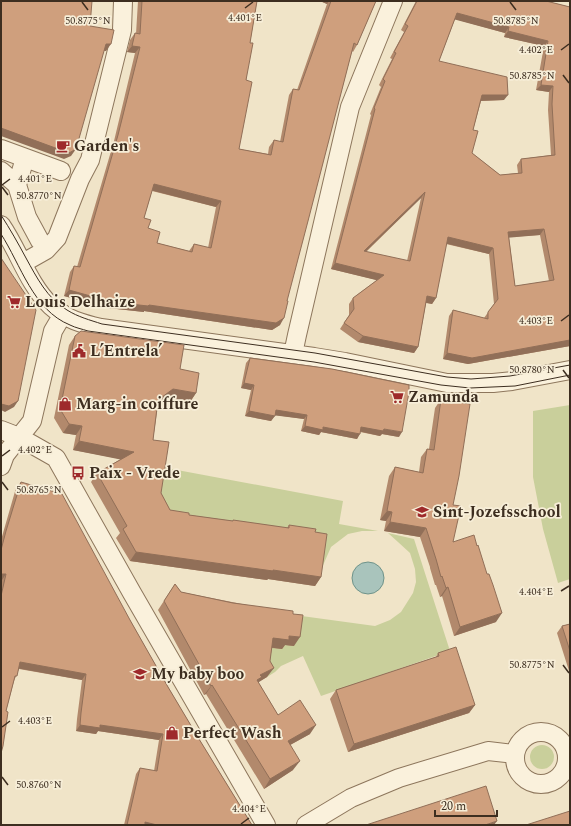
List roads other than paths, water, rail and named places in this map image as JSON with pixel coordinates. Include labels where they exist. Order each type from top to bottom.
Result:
[{"type":"street","points":[[23,263],[46,250],[57,238],[80,179],[90,160],[122,30],[123,1]]},
{"type":"street","points":[[293,354],[296,335],[350,107],[393,1]]},
{"type":"street","points":[[1,150],[61,171]]},
{"type":"street","points":[[17,185],[25,158]]},
{"type":"street","points":[[1,171],[17,185],[27,217],[28,226],[40,241]]},
{"type":"street","points":[[1,226],[32,280],[52,306],[63,314],[88,326],[345,362],[447,383],[512,381],[570,370]]},
{"type":"street","points":[[1,466],[5,455],[32,421],[53,331],[63,314]]},
{"type":"street","points":[[1,430],[19,437],[56,458],[266,825]]},
{"type":"street","points":[[543,732],[559,739],[568,761],[563,771],[556,778],[547,783],[537,783],[528,780],[520,773],[516,764],[515,754],[518,745],[524,738],[533,733],[543,732]]},
{"type":"street","points":[[306,825],[351,798],[399,778],[488,751],[515,754]]},
{"type":"water","points":[[365,562],[371,562],[380,566],[384,578],[380,590],[371,594],[365,594],[356,590],[352,581],[352,575],[356,566]]},
{"type":"tram line","points":[[1,215],[48,294],[60,305],[71,312],[102,324],[315,353],[447,377],[471,379],[510,376],[570,365]]},
{"type":"tram line","points":[[1,234],[29,286],[46,309],[57,318],[70,325],[88,331],[314,362],[441,385],[470,388],[515,386],[570,375]]},
{"type":"place","name":"Garden's","points":[[63,146]]},
{"type":"place","name":"Louis Delhaize","points":[[14,302]]},
{"type":"place","name":"L’Entrela’","points":[[79,351]]},
{"type":"place","name":"Zamunda","points":[[397,397]]},
{"type":"place","name":"Marg-in coiffure","points":[[65,404]]},
{"type":"place","name":"Paix - Vrede","points":[[78,473]]},
{"type":"place","name":"Sint-Jozefsschool","points":[[422,512]]},
{"type":"place","name":"My baby boo","points":[[140,674]]},
{"type":"place","name":"Perfect Wash","points":[[172,733]]}]
